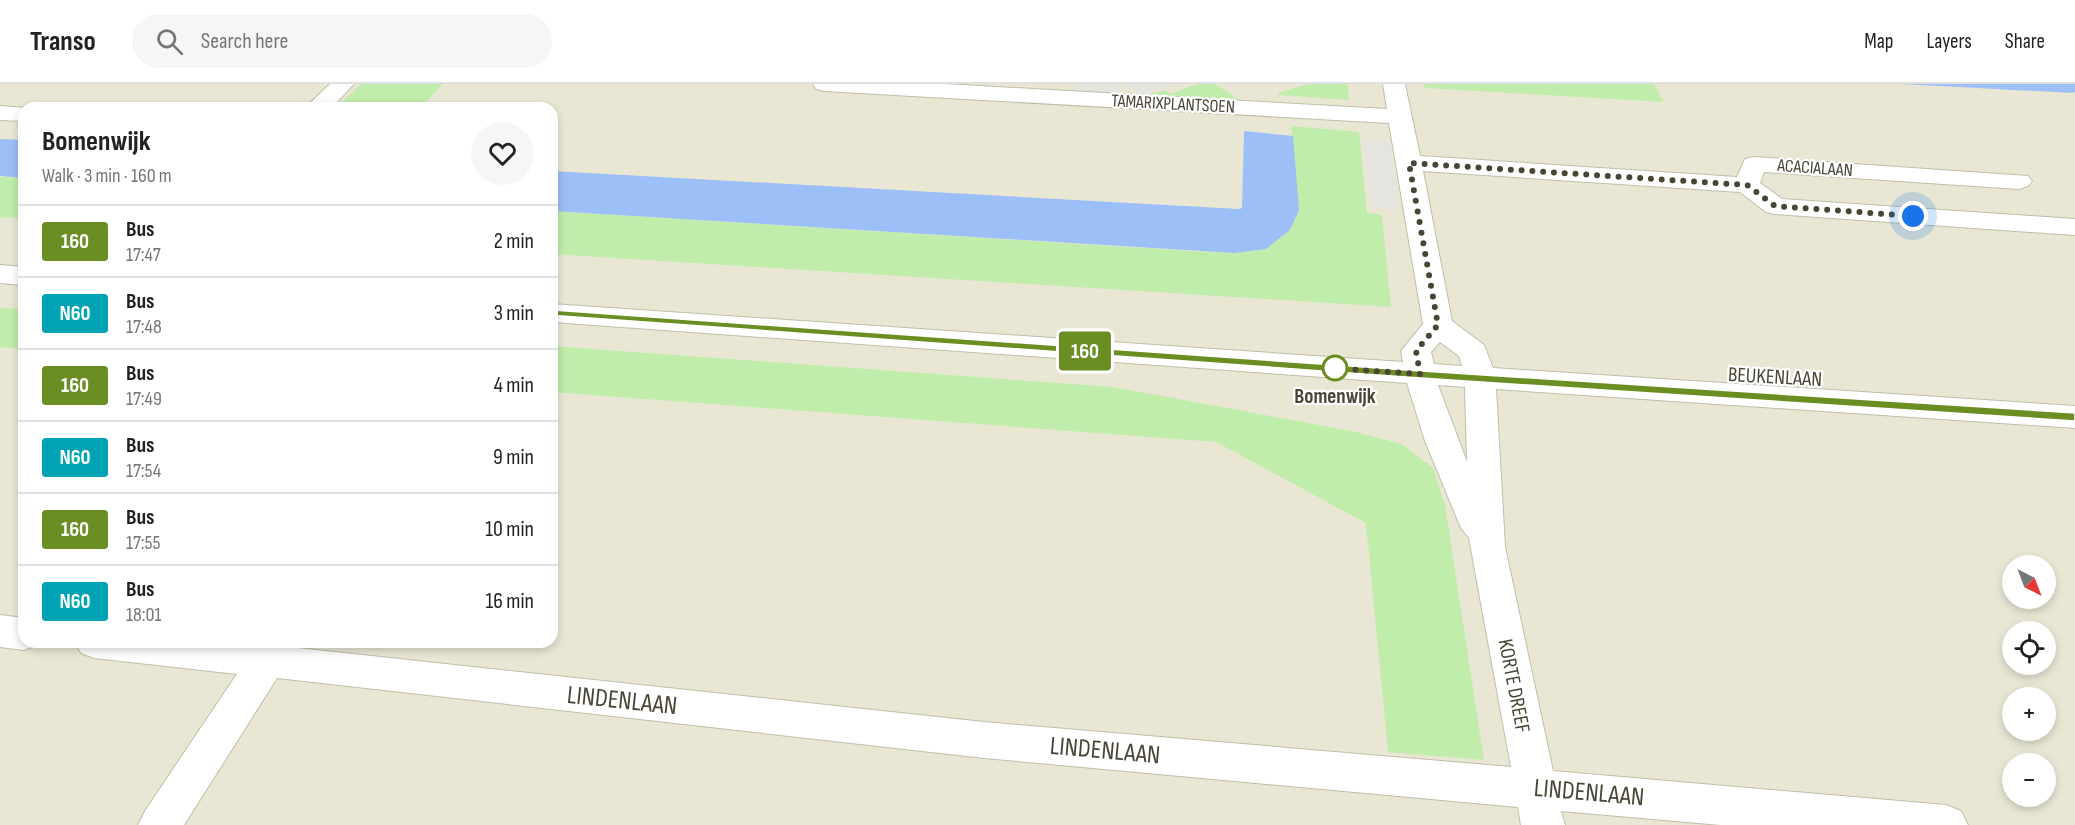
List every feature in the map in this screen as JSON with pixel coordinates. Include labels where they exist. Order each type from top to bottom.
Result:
[{"type":"street","points":[[324,102],[343,84]]},
{"type":"street","name":"TAMARIXPLANTSOEN","points":[[824,84],[877,85],[1401,117]]},
{"type":"street","points":[[1395,84],[1438,325],[1473,352],[1477,369]]},
{"type":"street","points":[[0,113],[18,114]]},
{"type":"street","name":"ACACIALAAN","points":[[1409,163],[1747,185],[1754,164],[2019,181]]},
{"type":"street","points":[[1747,185],[1775,206],[2075,227]]},
{"type":"street","points":[[0,259],[18,260]]},
{"type":"street","points":[[0,274],[18,276]]},
{"type":"street","name":"BEUKENLAAN","points":[[558,297],[1418,365]]},
{"type":"street","name":"BEUKENLAAN","points":[[558,313],[1963,399],[2075,417]]},
{"type":"street","points":[[1418,365],[1416,351],[1438,325]]},
{"type":"street","name":"KORTE DREEF","points":[[1418,365],[1426,402],[1487,547]]},
{"type":"street","name":"KORTE DREEF","points":[[1477,369],[1487,547],[1539,807]]},
{"type":"street","name":"BEUKENLAAN","points":[[1963,399],[2075,394]]},
{"type":"street","points":[[0,631],[18,633]]},
{"type":"street","name":"LINDENLAAN","points":[[146,648],[984,740],[1539,807],[1946,825]]},
{"type":"street","points":[[160,825],[266,662]]},
{"type":"shaded area","points":[[0,84],[2075,84],[2075,825],[0,825]]},
{"type":"shaded area","points":[[1079,84],[1120,84],[1119,94],[1078,91]]},
{"type":"shaded area","points":[[1124,84],[1179,84],[1141,96]]},
{"type":"shaded area","points":[[1364,141],[1390,142],[1399,209],[1372,207]]},
{"type":"green space","points":[[361,84],[443,84],[426,102],[342,102]]},
{"type":"green space","points":[[1198,84],[1215,84],[1241,101],[1149,95],[1164,90],[1170,94]]},
{"type":"green space","points":[[1308,84],[1348,84],[1349,100],[1278,95],[1278,93]]},
{"type":"green space","points":[[1424,84],[1654,84],[1664,102],[1425,88]]},
{"type":"green space","points":[[1291,126],[1359,132],[1367,213],[1382,215],[1391,307],[558,254],[558,211],[1234,253],[1266,249],[1290,230],[1299,210]]},
{"type":"green space","points":[[0,177],[18,178],[18,218],[0,217]]},
{"type":"green space","points":[[0,308],[18,309],[18,348],[0,347]]},
{"type":"green space","points":[[558,346],[1113,387],[1352,431],[1402,444],[1433,468],[1445,505],[1484,760],[1388,752],[1366,523],[1216,442],[558,392]]},
{"type":"water","points":[[1901,84],[2075,84],[2075,92],[2073,93]]},
{"type":"water","points":[[1244,131],[1293,136],[1299,210],[1290,230],[1266,249],[1234,253],[558,211],[558,171],[1239,209],[1242,208]]},
{"type":"water","points":[[0,139],[18,140],[18,178],[0,176]]},
{"type":"bus line","name":"160","points":[[558,313],[2075,417]]},
{"type":"place","name":"Bomenwijk","points":[[1335,368]]},
{"type":"route","points":[[1335,368],[1329,368],[1420,374],[1416,351],[1438,325],[1409,163],[1747,185],[1775,206],[1913,216]]}]
